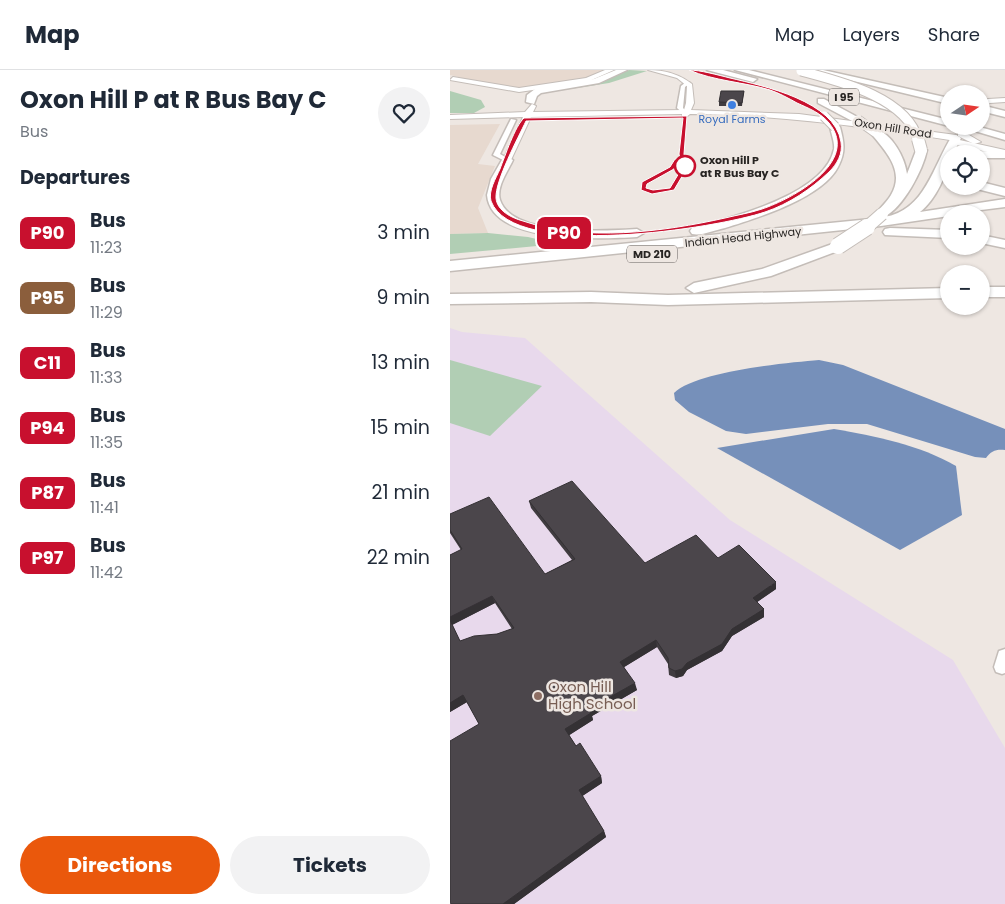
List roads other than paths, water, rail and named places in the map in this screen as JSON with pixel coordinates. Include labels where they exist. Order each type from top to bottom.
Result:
[{"type":"highway","points":[[522,103],[538,91],[596,81],[623,70]]},
{"type":"highway","points":[[711,70],[798,92],[831,105],[858,120],[890,146],[901,166],[902,183],[896,197]]},
{"type":"highway","name":"I 95","points":[[739,70],[940,121]]},
{"type":"highway","name":"I 95","points":[[753,70],[940,116]]},
{"type":"highway","name":"I 95","points":[[812,70],[940,99]]},
{"type":"highway","points":[[591,297],[669,291],[738,280],[791,265],[838,246],[881,218],[917,168],[921,150],[918,135],[909,122],[883,101],[845,84],[798,71]]},
{"type":"highway","name":"I 95","points":[[798,71],[940,106]]},
{"type":"highway","points":[[700,72],[757,85]]},
{"type":"highway","points":[[450,264],[648,240],[697,231],[764,211],[796,196],[834,164],[840,147],[840,139],[834,127],[815,109]]},
{"type":"highway","points":[[990,109],[1005,114]]},
{"type":"highway","points":[[990,118],[1005,122]]},
{"type":"highway","points":[[990,128],[1005,132]]},
{"type":"highway","points":[[925,136],[942,144],[1005,137]]},
{"type":"highway","points":[[963,141],[1005,154]]},
{"type":"highway","points":[[881,218],[906,215],[920,208],[963,141]]},
{"type":"highway","points":[[507,160],[493,193],[496,206],[511,219],[539,229],[582,235],[669,230]]},
{"type":"highway","points":[[990,188],[1005,192]]},
{"type":"highway","name":"Indian Head Highway","points":[[450,264],[1005,203]]},
{"type":"highway","points":[[685,227],[764,211]]},
{"type":"highway","points":[[990,214],[1005,212]]},
{"type":"highway","name":"Indian Head Highway","points":[[450,275],[854,233],[940,222]]},
{"type":"highway","points":[[854,233],[940,234]]},
{"type":"highway","points":[[990,241],[1005,244]]},
{"type":"highway","points":[[990,292],[1005,292]]},
{"type":"highway","points":[[450,299],[591,297],[668,300],[940,293]]},
{"type":"main road","points":[[451,78],[507,90],[587,80],[604,75],[611,70]]},
{"type":"main road","points":[[651,70],[674,76],[688,83],[691,87],[690,103],[685,114]]},
{"type":"main road","points":[[451,78],[532,107],[520,117],[507,160]]},
{"type":"main road","points":[[496,116],[509,112],[522,103],[527,94],[535,88]]},
{"type":"main road","points":[[990,101],[1005,100]]},
{"type":"main road","points":[[690,103],[696,109],[722,113]]},
{"type":"main road","name":"Oxon Hill Road","points":[[450,120],[722,113],[831,120],[937,135],[1005,149]]},
{"type":"main road","name":"Oxon Hill Road","points":[[685,114],[809,120],[925,136]]},
{"type":"main road","name":"Oxon Hill Road","points":[[450,116],[520,117]]},
{"type":"street","points":[[685,114],[680,108],[683,86],[688,83]]},
{"type":"water","points":[[819,360],[843,365],[1005,429],[1005,450],[994,451],[986,458],[975,457],[867,424],[828,424],[746,434],[726,431],[689,412],[675,400],[674,393],[685,385],[702,379],[742,369]]},
{"type":"water","points":[[834,429],[881,438],[912,447],[928,452],[956,466],[962,515],[900,550],[717,448]]},
{"type":"place","name":"Royal Farms","points":[[732,105]]},
{"type":"place","name":"Oxon Hill P at R Bus Bay C","points":[[685,166]]},
{"type":"place","name":"Oxon Hill High School","points":[[538,696]]}]
